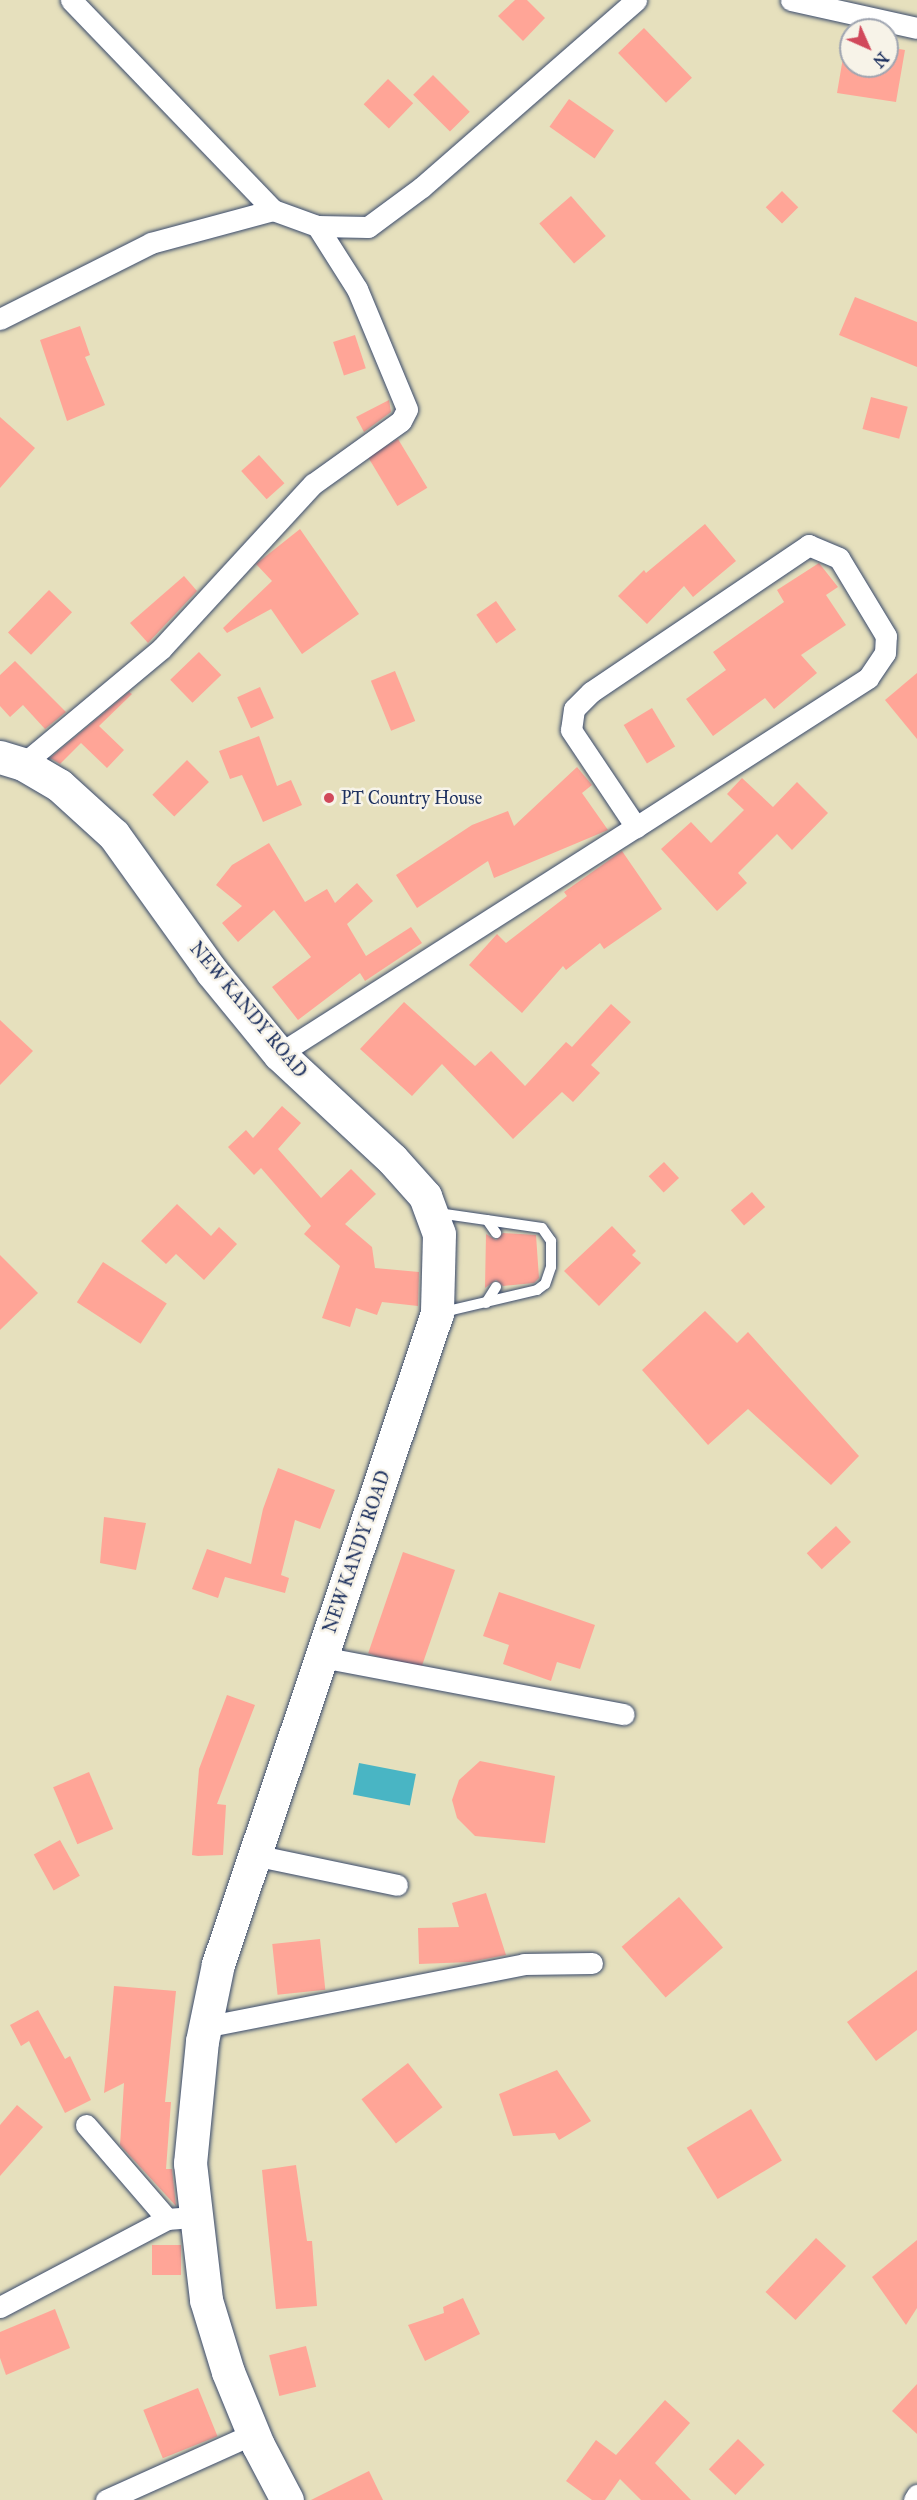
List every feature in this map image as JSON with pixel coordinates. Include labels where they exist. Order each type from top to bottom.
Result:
[{"type":"main road","name":"NEW KANDY ROAD","points":[[11,760],[59,785],[114,835],[212,972],[279,1054],[392,1159],[425,1196],[434,1212],[439,1234],[437,1313],[218,1964],[204,2027],[190,2163],[181,2218],[228,2372],[254,2434],[287,2500]]},
{"type":"street","points":[[71,0],[273,210],[317,226],[368,227],[422,187],[636,0]]},
{"type":"street","points":[[791,0],[917,28]]},
{"type":"street","points":[[0,319],[152,243],[273,210]]},
{"type":"street","points":[[11,760],[162,648],[313,484],[401,421],[407,409],[357,289],[317,226]]},
{"type":"street","points":[[279,1054],[636,827],[868,678],[885,653],[886,636],[839,558],[809,545],[591,692],[574,709],[571,730],[636,827]]},
{"type":"street","points":[[321,1657],[624,1714]]},
{"type":"street","points":[[255,1855],[397,1885]]},
{"type":"street","points":[[204,2027],[524,1964],[592,1963]]},
{"type":"street","points":[[0,2307],[181,2218],[86,2126]]},
{"type":"street","points":[[106,2500],[254,2434]]},
{"type":"street","points":[[914,2500],[917,2495]]},
{"type":"lane","points":[[434,1212],[542,1228],[550,1241],[551,1266],[545,1284],[537,1290],[437,1313]]},
{"type":"lane","points":[[487,1220],[496,1233]]},
{"type":"lane","points":[[486,1303],[496,1287]]},
{"type":"water","points":[[359,1763],[416,1774],[410,1805],[353,1794]]},
{"type":"building","points":[[515,0],[527,0],[545,18],[523,41],[498,16]]},
{"type":"building","points":[[644,28],[692,78],[666,103],[618,53]]},
{"type":"building","points":[[899,49],[905,50],[896,102],[837,93],[840,78],[899,78]]},
{"type":"building","points":[[433,75],[470,112],[450,132],[413,95]]},
{"type":"building","points":[[388,79],[413,103],[389,128],[364,104]]},
{"type":"building","points":[[569,99],[614,131],[595,158],[549,127]]},
{"type":"building","points":[[782,191],[798,207],[782,224],[766,207]]},
{"type":"building","points":[[571,196],[606,236],[574,264],[539,224]]},
{"type":"building","points":[[855,297],[917,322],[917,367],[839,335]]},
{"type":"building","points":[[80,326],[90,355],[85,357],[105,405],[67,421],[40,340]]},
{"type":"building","points":[[355,335],[366,368],[344,375],[333,342]]},
{"type":"building","points":[[871,397],[908,407],[899,439],[862,429]]},
{"type":"building","points":[[389,400],[391,412],[364,432],[356,417]]},
{"type":"building","points":[[0,417],[35,448],[0,488]]},
{"type":"building","points":[[398,439],[427,488],[397,506],[368,457]]},
{"type":"building","points":[[259,455],[284,483],[267,499],[241,471]]},
{"type":"building","points":[[705,524],[736,561],[693,597],[684,586],[647,624],[618,596],[644,570],[646,573]]},
{"type":"building","points":[[300,529],[359,614],[302,654],[271,609],[227,633],[223,628],[272,581],[256,564]]},
{"type":"building","points":[[819,563],[838,587],[826,595],[846,625],[801,655],[817,673],[774,709],[765,698],[713,736],[686,699],[726,670],[713,652],[784,602],[777,590]]},
{"type":"building","points":[[184,576],[197,591],[148,643],[130,623]]},
{"type":"building","points":[[49,590],[72,612],[31,655],[8,632]]},
{"type":"building","points":[[496,601],[516,630],[496,643],[476,615]]},
{"type":"building","points":[[199,652],[221,675],[192,703],[170,680]]},
{"type":"building","points":[[15,661],[66,712],[45,729],[23,705],[10,717],[0,706],[0,675]]},
{"type":"building","points":[[395,671],[415,721],[391,731],[371,681]]},
{"type":"building","points":[[917,673],[917,739],[885,700]]},
{"type":"building","points":[[260,687],[274,718],[251,728],[237,697]]},
{"type":"building","points":[[129,692],[132,694],[99,726],[124,750],[107,768],[81,743],[60,764],[50,758]]},
{"type":"building","points":[[652,708],[675,747],[647,764],[624,725]]},
{"type":"building","points":[[259,736],[277,786],[291,780],[302,805],[263,822],[242,775],[230,779],[219,751]]},
{"type":"building","points":[[187,760],[209,782],[174,817],[152,795]]},
{"type":"building","points":[[577,767],[592,785],[582,793],[608,830],[494,878],[488,861],[417,908],[396,875],[472,825],[508,811],[514,826]]},
{"type":"building","points":[[742,778],[773,807],[797,782],[828,813],[792,850],[777,834],[738,873],[747,883],[717,911],[661,849],[691,822],[711,843],[744,810],[727,794]]},
{"type":"building","points":[[269,843],[305,902],[327,889],[335,903],[357,883],[373,901],[347,924],[366,956],[411,927],[422,943],[365,981],[360,973],[298,1020],[272,987],[311,957],[274,910],[238,942],[222,923],[242,906],[216,885],[232,865]]},
{"type":"building","points":[[622,851],[662,909],[604,949],[600,943],[566,970],[563,966],[522,1013],[469,965],[497,934],[506,943],[567,896],[564,892]]},
{"type":"building","points":[[404,1002],[475,1066],[491,1051],[525,1086],[566,1042],[572,1047],[611,1004],[631,1022],[591,1065],[600,1073],[573,1102],[562,1092],[513,1139],[442,1064],[412,1096],[360,1049]]},
{"type":"building","points":[[0,1020],[33,1051],[0,1085]]},
{"type":"building","points":[[282,1106],[301,1123],[278,1149],[321,1198],[351,1169],[376,1194],[345,1224],[372,1247],[375,1268],[419,1272],[418,1306],[382,1302],[377,1315],[356,1308],[350,1327],[322,1318],[340,1266],[304,1234],[311,1226],[261,1168],[254,1175],[228,1147],[246,1130],[253,1138]]},
{"type":"building","points":[[664,1162],[679,1178],[664,1192],[649,1176]]},
{"type":"building","points":[[752,1192],[765,1207],[744,1225],[731,1210]]},
{"type":"building","points":[[177,1204],[211,1236],[219,1227],[237,1244],[204,1280],[176,1254],[166,1264],[141,1241]]},
{"type":"building","points":[[612,1226],[636,1251],[632,1255],[641,1263],[599,1306],[564,1271]]},
{"type":"building","points":[[503,1233],[536,1235],[539,1278],[534,1283],[503,1286],[496,1280],[485,1288],[486,1234],[496,1240]]},
{"type":"building","points":[[0,1255],[38,1293],[0,1330]]},
{"type":"building","points":[[103,1262],[167,1303],[141,1344],[77,1302]]},
{"type":"building","points":[[705,1311],[737,1343],[748,1332],[859,1456],[831,1485],[748,1409],[708,1445],[642,1370]]},
{"type":"building","points":[[278,1468],[335,1490],[320,1529],[295,1520],[281,1575],[289,1578],[285,1593],[225,1577],[218,1598],[192,1589],[207,1549],[251,1564],[263,1509]]},
{"type":"building","points":[[104,1517],[146,1523],[136,1570],[100,1563]]},
{"type":"building","points":[[836,1526],[851,1542],[822,1569],[807,1553]]},
{"type":"building","points":[[403,1552],[455,1570],[420,1671],[368,1653]]},
{"type":"building","points":[[499,1592],[595,1625],[580,1669],[557,1662],[551,1681],[503,1664],[509,1645],[483,1636]]},
{"type":"building","points":[[227,1695],[255,1705],[217,1804],[226,1805],[223,1855],[192,1855],[199,1769]]},
{"type":"building","points":[[480,1761],[555,1776],[545,1843],[475,1836],[457,1818],[452,1800],[459,1780]]},
{"type":"building","points":[[89,1772],[113,1829],[77,1844],[53,1787]]},
{"type":"building","points":[[60,1840],[80,1876],[54,1890],[34,1855]]},
{"type":"building","points":[[486,1893],[506,1955],[470,1962],[419,1964],[418,1928],[459,1927],[452,1903]]},
{"type":"building","points":[[679,1897],[723,1948],[666,1997],[622,1947]]},
{"type":"building","points":[[320,1939],[325,1990],[278,1995],[272,1944]]},
{"type":"building","points":[[917,1970],[917,2030],[876,2061],[847,2022]]},
{"type":"building","points":[[114,1986],[176,1991],[165,2102],[171,2102],[166,2169],[172,2169],[176,2206],[120,2145],[124,2083],[104,2093]]},
{"type":"building","points":[[38,2010],[65,2059],[70,2056],[91,2100],[65,2113],[29,2041],[21,2046],[10,2025]]},
{"type":"building","points":[[408,2063],[442,2107],[396,2143],[362,2099]]},
{"type":"building","points":[[557,2070],[591,2121],[559,2140],[555,2133],[513,2136],[499,2094]]},
{"type":"building","points":[[17,2105],[43,2127],[0,2176],[0,2125]]},
{"type":"building","points":[[751,2109],[782,2160],[718,2199],[687,2148]]},
{"type":"building","points":[[296,2165],[307,2241],[312,2241],[317,2306],[276,2309],[262,2170]]},
{"type":"building","points":[[816,2238],[846,2266],[796,2320],[766,2292]]},
{"type":"building","points":[[917,2240],[917,2308],[906,2325],[872,2277]]},
{"type":"building","points":[[152,2245],[181,2245],[181,2275],[152,2275]]},
{"type":"building","points":[[463,2298],[480,2334],[425,2361],[408,2325],[444,2313],[443,2307]]},
{"type":"building","points":[[55,2309],[70,2348],[6,2375],[0,2358],[0,2332]]},
{"type":"building","points":[[306,2346],[316,2387],[279,2396],[269,2355]]},
{"type":"building","points":[[917,2384],[917,2434],[892,2411]]},
{"type":"building","points":[[198,2388],[217,2436],[163,2458],[143,2410]]},
{"type":"building","points":[[665,2400],[690,2423],[655,2463],[691,2500],[641,2500],[620,2479],[605,2500],[592,2500],[566,2481],[596,2440],[616,2455]]},
{"type":"building","points":[[738,2439],[765,2465],[735,2495],[709,2469]]},
{"type":"building","points":[[369,2471],[383,2500],[311,2500]]},
{"type":"place","name":"PT Country House","points":[[329,798]]}]
